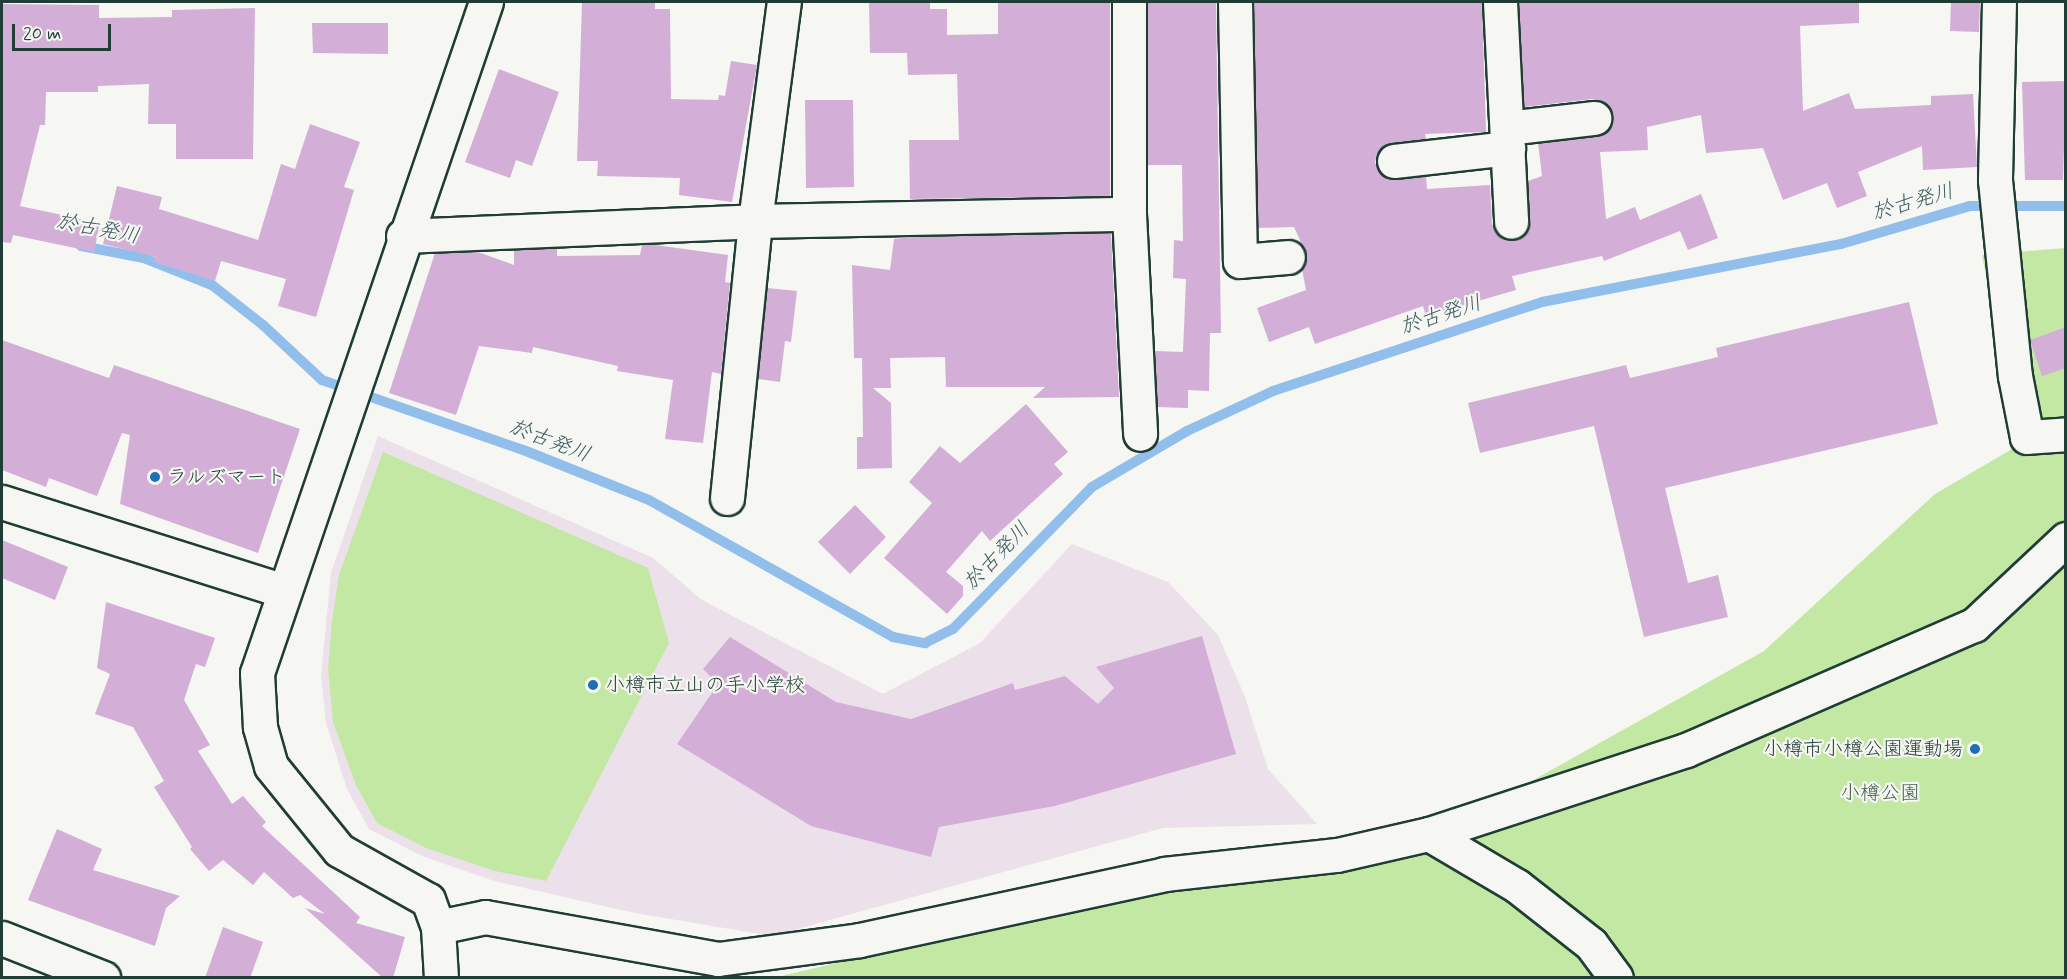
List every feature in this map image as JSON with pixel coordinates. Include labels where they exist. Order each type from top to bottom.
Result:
[{"type":"street","points":[[441,978],[438,927],[428,900],[339,850],[271,766],[260,727],[257,673],[403,236],[486,2]]},
{"type":"street","points":[[727,498],[755,221],[784,2]]},
{"type":"street","points":[[1129,2],[1129,214],[1140,434]]},
{"type":"street","points":[[1235,2],[1240,261],[1288,257]]},
{"type":"street","points":[[1500,2],[1512,222]]},
{"type":"street","points":[[1999,2],[1995,180],[2014,376],[2027,437],[2066,434]]},
{"type":"street","points":[[1394,161],[1594,118]]},
{"type":"street","points":[[403,236],[755,221],[1129,214]]},
{"type":"street","points":[[2,502],[284,591]]},
{"type":"street","points":[[438,927],[485,917],[717,968],[860,940],[1164,874],[1336,855],[1429,834],[1686,750],[1974,625],[2066,539]]},
{"type":"street","points":[[1429,834],[1517,886],[1591,944],[1616,978]]},
{"type":"street","points":[[2,938],[103,978]]},
{"type":"shaded area","name":"小樽市立山の手小学校","points":[[378,436],[653,558],[702,600],[883,694],[980,643],[1072,544],[1168,582],[1218,635],[1245,697],[1268,769],[1317,824],[1163,828],[772,936],[635,913],[494,881],[422,856],[369,829],[347,789],[326,723],[321,675],[331,573]]},
{"type":"green space","name":"小樽公園","points":[[2065,248],[2065,977],[773,978],[1102,900],[1396,857],[1764,651],[1935,494],[2019,445],[1982,255]]},
{"type":"green space","points":[[383,452],[648,568],[669,643],[546,881],[495,871],[426,848],[377,823],[356,785],[333,722],[328,669],[339,575]]},
{"type":"building","points":[[582,2],[655,2],[655,9],[670,9],[671,99],[718,100],[719,95],[725,96],[731,61],[757,65],[732,202],[679,195],[680,178],[597,176],[598,161],[577,161]]},
{"type":"building","points":[[869,2],[930,2],[930,9],[947,9],[947,35],[998,34],[998,2],[1110,2],[1110,196],[910,199],[909,140],[959,140],[957,74],[908,75],[907,53],[870,53]]},
{"type":"building","points":[[1148,2],[1216,2],[1221,333],[1210,333],[1209,391],[1188,390],[1188,408],[1157,407],[1155,351],[1183,352],[1186,279],[1173,278],[1174,240],[1183,241],[1182,165],[1148,165]]},
{"type":"building","points":[[1254,2],[1482,2],[1486,132],[1425,134],[1426,139],[1391,143],[1377,153],[1375,163],[1387,178],[1426,176],[1427,189],[1490,185],[1492,224],[1503,239],[1521,238],[1528,230],[1528,181],[1542,176],[1538,143],[1606,133],[1613,116],[1609,106],[1592,99],[1524,107],[1519,2],[1859,2],[1859,23],[1800,26],[1803,111],[1849,93],[1855,109],[1931,105],[1931,96],[1973,94],[1977,167],[1923,170],[1922,146],[1858,172],[1867,196],[1837,208],[1827,183],[1783,200],[1763,148],[1706,153],[1701,115],[1647,127],[1648,150],[1600,152],[1606,219],[1635,207],[1640,220],[1701,194],[1718,238],[1688,250],[1680,231],[1604,261],[1602,256],[1512,276],[1516,290],[1426,316],[1423,306],[1315,344],[1309,327],[1269,342],[1257,308],[1306,290],[1302,269],[1307,256],[1294,227],[1258,228]]},
{"type":"building","points":[[1951,2],[1980,2],[1979,32],[1950,31]]},
{"type":"building","points":[[2,4],[99,5],[99,18],[172,17],[172,10],[255,8],[253,159],[176,159],[176,124],[148,124],[149,84],[98,86],[98,92],[46,92],[45,125],[40,125],[20,206],[100,223],[94,252],[13,235],[11,243],[2,242]]},
{"type":"building","points":[[312,23],[388,23],[388,54],[313,53]]},
{"type":"building","points":[[499,69],[559,92],[532,166],[516,160],[510,178],[465,162]]},
{"type":"building","points":[[2066,81],[2063,180],[2025,180],[2022,82]]},
{"type":"building","points":[[805,100],[853,100],[854,187],[806,188]]},
{"type":"building","points":[[310,124],[360,142],[344,187],[354,190],[316,317],[278,306],[286,279],[221,261],[215,281],[154,262],[156,257],[103,244],[117,186],[162,197],[159,209],[258,240],[281,164],[295,169]]},
{"type":"building","points":[[1111,233],[1119,397],[1033,398],[1045,387],[946,387],[945,357],[890,358],[891,388],[873,388],[891,403],[892,468],[857,469],[857,437],[863,437],[862,358],[854,358],[852,265],[890,270],[894,239]]},
{"type":"building","points":[[642,245],[728,255],[725,282],[730,283],[721,374],[712,372],[703,443],[665,439],[673,380],[617,371],[618,366],[533,347],[532,353],[479,346],[456,415],[389,393],[435,253],[478,252],[514,265],[514,250],[557,248],[557,256],[640,255]]},
{"type":"building","points":[[767,288],[797,291],[791,342],[785,341],[780,382],[758,379]]},
{"type":"building","points":[[1909,302],[1938,424],[1665,488],[1688,583],[1718,575],[1728,617],[1644,637],[1594,426],[1480,453],[1468,403],[1626,365],[1630,378],[1718,357],[1716,348]]},
{"type":"building","points":[[2066,327],[2066,368],[2042,376],[2030,340]]},
{"type":"building","points":[[2,340],[109,378],[114,365],[300,429],[258,553],[120,504],[130,435],[122,433],[97,496],[49,478],[46,487],[2,470]]},
{"type":"building","points":[[1026,404],[1068,452],[1054,464],[1063,474],[990,541],[982,531],[946,572],[963,586],[963,596],[947,614],[884,558],[932,503],[909,482],[940,446],[960,463]]},
{"type":"building","points":[[855,505],[886,537],[850,574],[818,542]]},
{"type":"building","points":[[2,540],[68,567],[55,600],[2,578]]},
{"type":"building","points":[[106,602],[215,638],[205,667],[196,664],[184,700],[210,745],[198,751],[232,804],[243,796],[266,822],[262,826],[360,917],[356,923],[405,937],[393,978],[383,978],[305,908],[325,914],[300,895],[293,898],[264,872],[253,885],[223,860],[209,871],[190,849],[192,847],[154,787],[164,781],[133,727],[95,714],[110,674],[97,668]]},
{"type":"building","points":[[1202,636],[1236,754],[1055,806],[939,827],[931,857],[811,826],[677,744],[718,684],[703,669],[730,637],[836,702],[911,719],[1013,683],[1015,690],[1065,676],[1098,704],[1114,688],[1096,667]]},
{"type":"building","points":[[57,829],[102,849],[93,870],[180,896],[166,908],[155,946],[28,900]]},
{"type":"building","points":[[223,927],[263,942],[250,978],[205,978]]},
{"type":"waterway","name":"於古発川","points":[[81,246],[144,258],[212,285],[263,325],[322,380],[526,451],[649,500],[893,637],[925,643],[953,629],[1092,487],[1187,431],[1273,391],[1542,302],[1841,244],[1970,206],[2066,206]]},
{"type":"place","name":"ラルズマート","points":[[155,477]]},
{"type":"place","name":"小樽市立山の手小学校","points":[[593,685]]},
{"type":"place","name":"小樽市小樽公園運動場","points":[[1975,749]]}]
